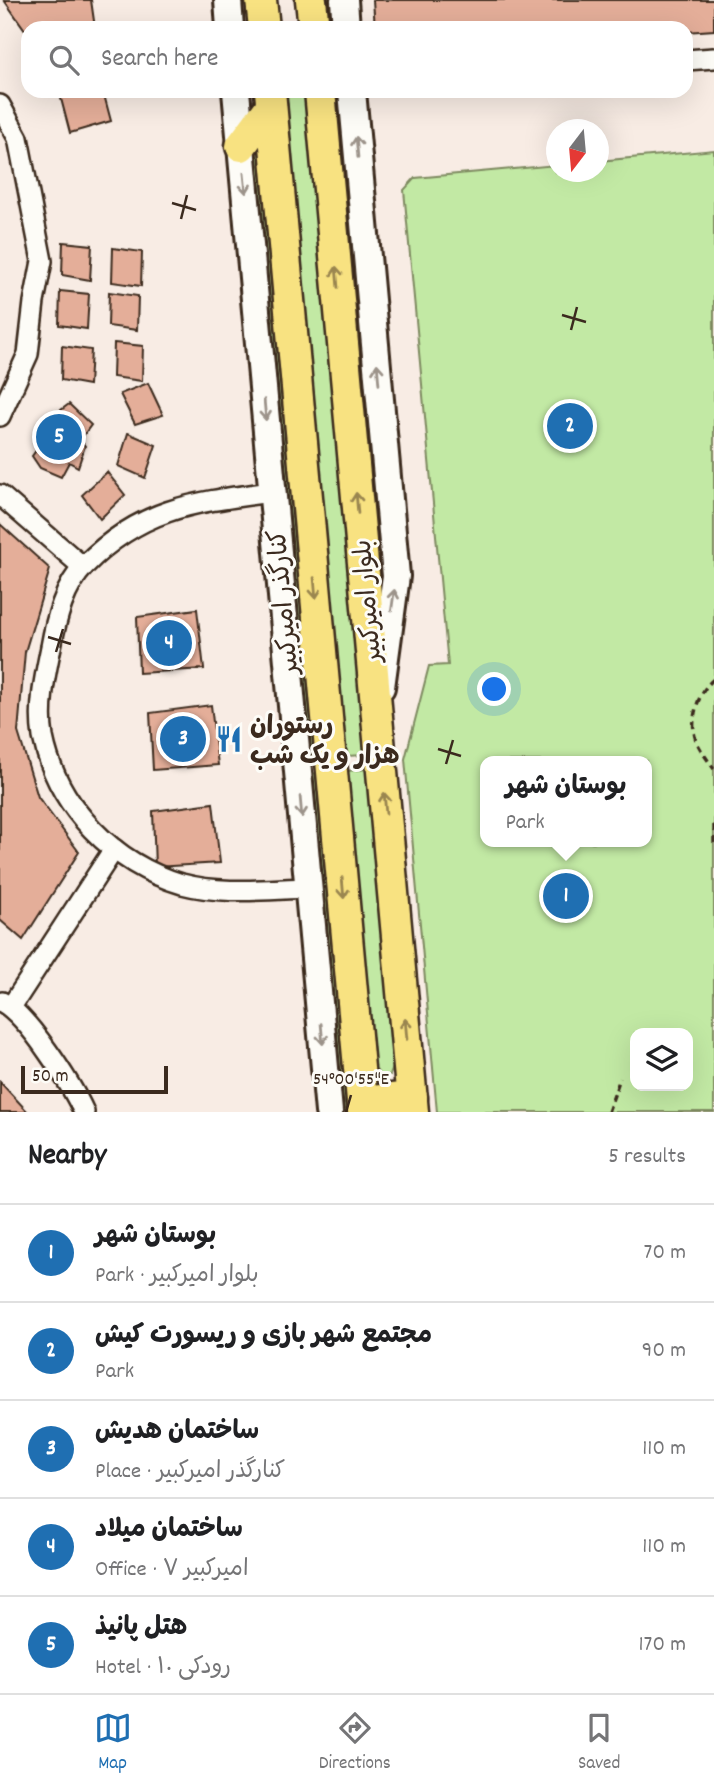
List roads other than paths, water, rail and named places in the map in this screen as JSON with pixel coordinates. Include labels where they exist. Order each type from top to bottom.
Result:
[{"type":"main road","points":[[261,0],[263,21]]},
{"type":"main road","points":[[311,0],[313,21]]},
{"type":"main road","points":[[241,146],[270,98]]},
{"type":"main road","name":"بلوار امیرکبیر","points":[[270,98],[363,1107]]},
{"type":"main road","name":"بلوار امیرکبیر","points":[[321,98],[412,1105]]},
{"type":"main road","points":[[363,1107],[412,1105]]},
{"type":"street","points":[[228,0],[230,21]]},
{"type":"street","points":[[344,0],[346,21]]},
{"type":"street","points":[[693,60],[714,58]]},
{"type":"street","name":"کنارگذر امیرکبیر","points":[[237,98],[329,1112]]},
{"type":"street","points":[[353,98],[396,576],[377,716]]},
{"type":"street","points":[[0,104],[18,138],[42,261],[28,354],[0,416]]},
{"type":"street","points":[[272,492],[192,503],[168,510],[125,532],[83,567],[68,588],[53,635],[41,696],[43,734],[53,767],[68,798],[82,817],[114,849],[158,875],[207,889],[233,891],[309,888]]},
{"type":"street","points":[[0,495],[83,567]]},
{"type":"street","points":[[83,1112],[74,1091],[50,1055],[6,1004],[114,849]]},
{"type":"place","name":"مجتمع شهر بازی و ریسورت کیش","points":[[570,426]]},
{"type":"place","name":"هتل پانیذ","points":[[59,437]]},
{"type":"place","name":"ساختمان میلاد","points":[[169,643]]},
{"type":"place","name":"ساختمان هدیش","points":[[183,739]]},
{"type":"place","name":"رستوران هزار و یک شب","points":[[229,739]]},
{"type":"place","name":"بوستان شهر","points":[[566,896]]}]
